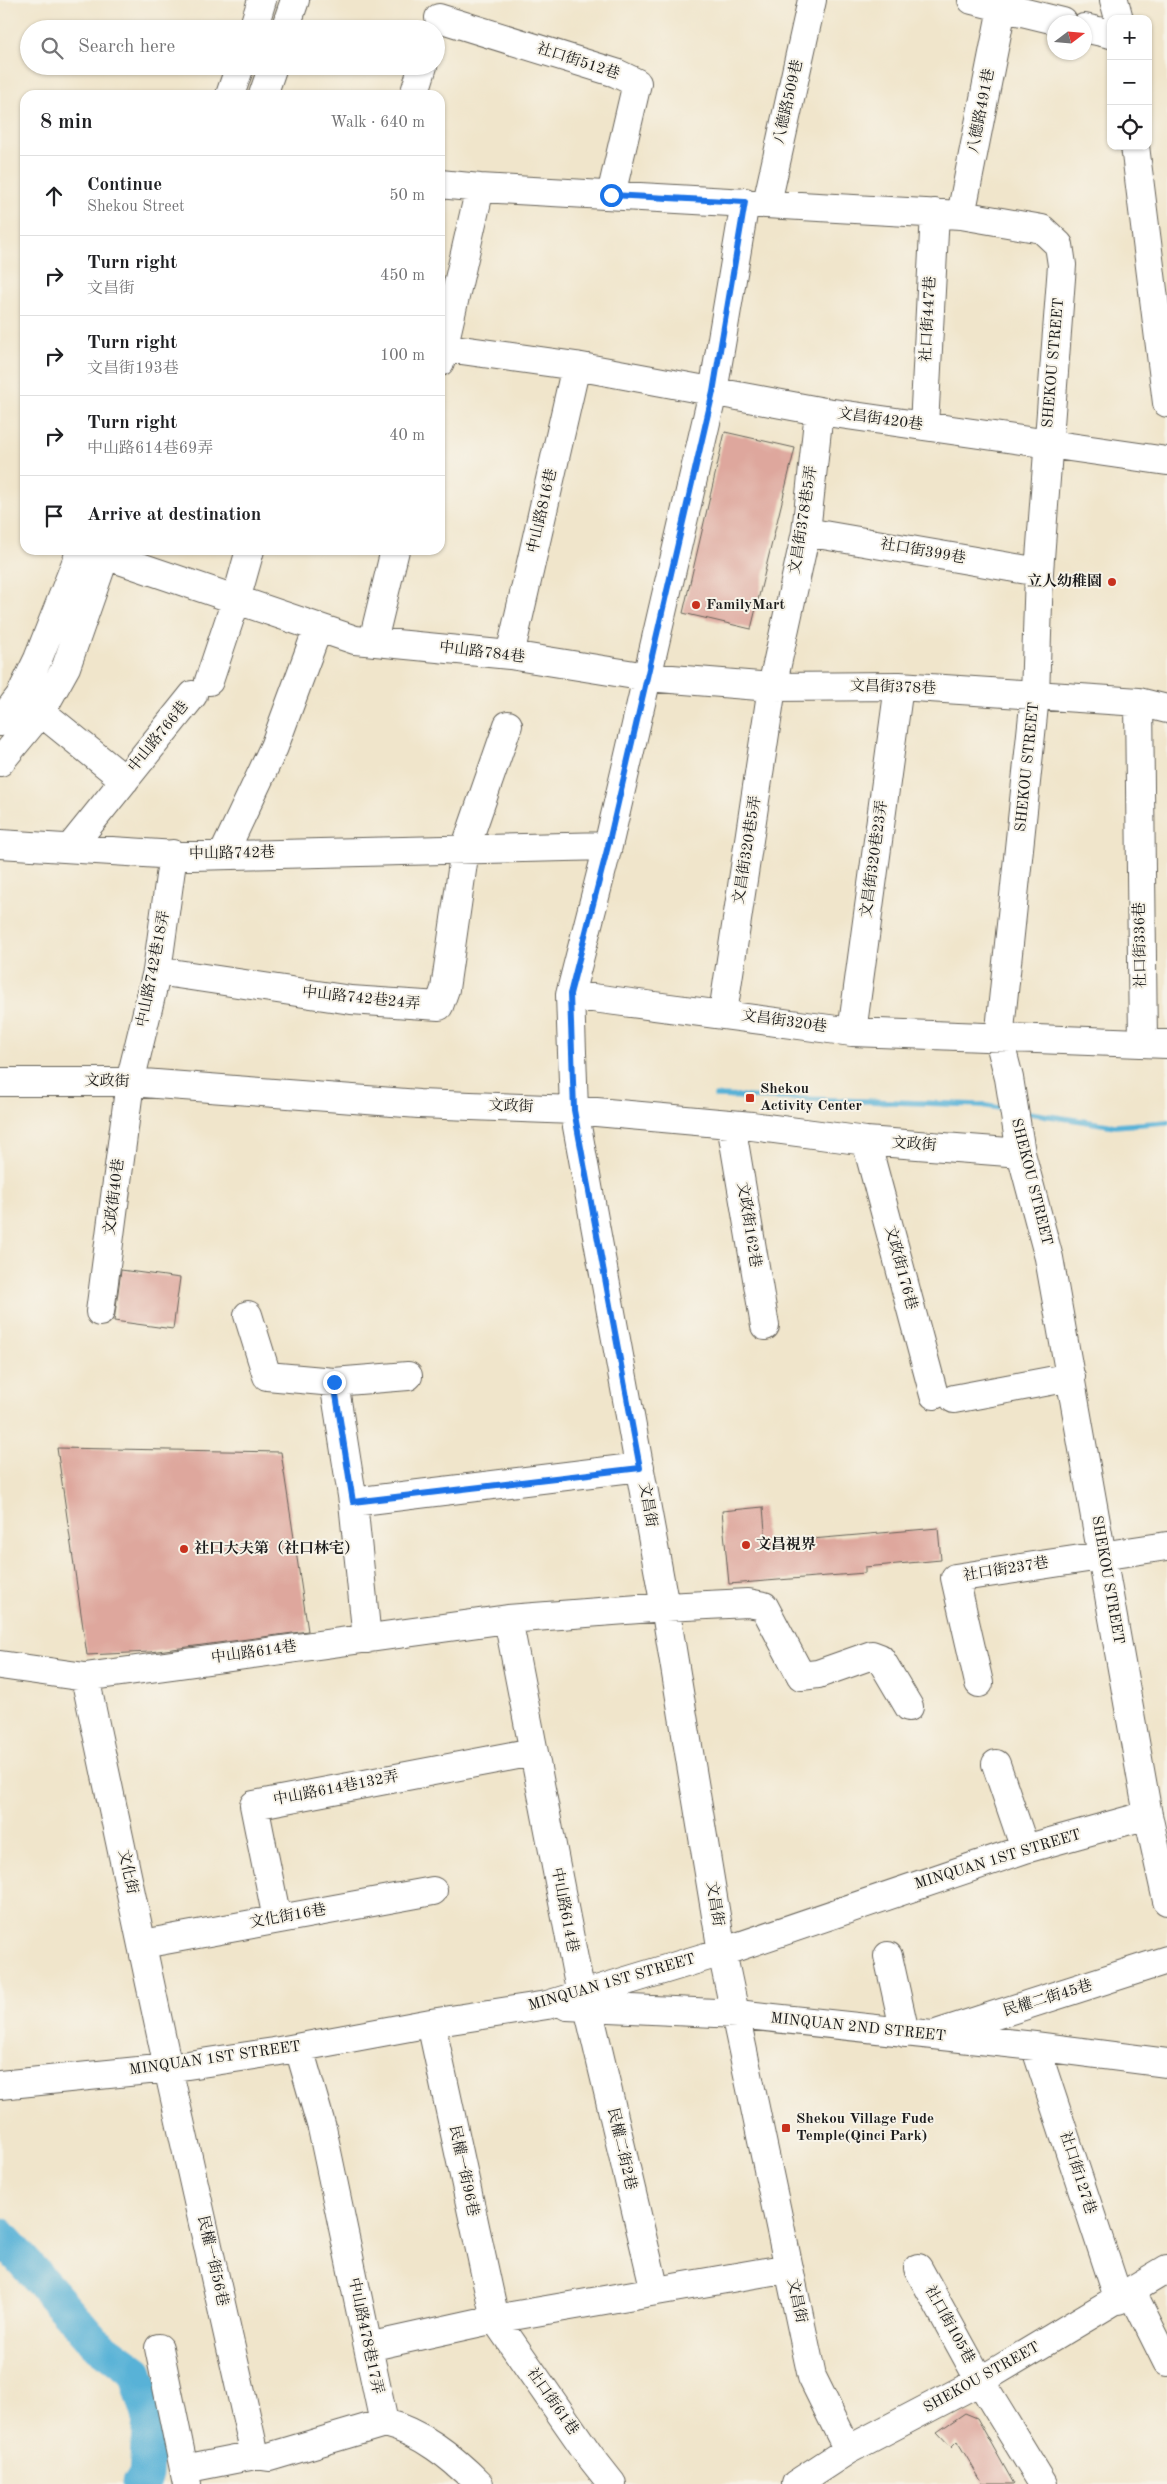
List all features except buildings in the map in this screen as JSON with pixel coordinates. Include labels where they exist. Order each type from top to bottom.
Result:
[{"type":"street","points":[[256,20],[262,0]]},
{"type":"street","points":[[288,20],[295,0]]},
{"type":"street","name":"八德路509巷","points":[[756,203],[812,0]]},
{"type":"street","points":[[972,0],[1047,18]]},
{"type":"street","points":[[1114,0],[1118,15]]},
{"type":"street","name":"八德路491巷","points":[[948,214],[1002,8]]},
{"type":"street","name":"社口街512巷","points":[[439,16],[616,73],[637,84],[611,195]]},
{"type":"street","points":[[1092,30],[1107,33]]},
{"type":"street","points":[[232,90],[237,75]]},
{"type":"street","points":[[266,90],[270,75]]},
{"type":"street","points":[[416,90],[420,75]]},
{"type":"street","points":[[1135,150],[1167,403]]},
{"type":"street","name":"SHEKOU STREET","points":[[445,184],[948,214],[1042,229],[1059,245],[1062,264],[1039,572],[1035,696],[999,1039],[1021,1153],[1049,1258],[1148,1815],[1167,1901]]},
{"type":"street","points":[[445,335],[480,188]]},
{"type":"street","name":"文昌街","points":[[756,203],[608,846],[570,994],[574,1110],[665,1607],[722,1952],[737,2014],[812,2377],[848,2450]]},
{"type":"street","name":"社口街447巷","points":[[924,426],[948,214]]},
{"type":"street","points":[[445,352],[576,366],[713,392]]},
{"type":"street","name":"中山路816巷","points":[[510,655],[576,366]]},
{"type":"street","name":"文昌街420巷","points":[[713,392],[819,411],[1167,461]]},
{"type":"street","name":"文昌街378巷5弄","points":[[772,688],[806,532],[819,411]]},
{"type":"street","name":"社口街399巷","points":[[806,532],[1039,572]]},
{"type":"street","points":[[0,722],[20,696],[95,555]]},
{"type":"street","points":[[0,762],[41,712],[66,667],[96,555]]},
{"type":"street","name":"中山路784巷","points":[[106,555],[355,640],[510,655],[647,677]]},
{"type":"street","points":[[236,600],[249,555]]},
{"type":"street","points":[[373,641],[394,555]]},
{"type":"street","name":"中山路766巷","points":[[70,848],[201,688],[236,600]]},
{"type":"street","points":[[224,855],[274,747],[318,628]]},
{"type":"street","name":"文昌街378巷","points":[[647,677],[772,688],[899,686],[1139,702],[1167,709]]},
{"type":"street","name":"文昌街320巷23弄","points":[[852,1032],[899,686]]},
{"type":"street","name":"文昌街320巷5弄","points":[[723,1013],[772,688]]},
{"type":"street","name":"社口街336巷","points":[[999,1039],[1155,1044],[1139,702]]},
{"type":"street","name":"中山路766巷","points":[[41,712],[125,780]]},
{"type":"street","points":[[465,849],[508,725]]},
{"type":"street","name":"中山路742巷","points":[[0,844],[173,854],[224,855],[608,846]]},
{"type":"street","name":"中山路742巷24弄","points":[[157,971],[351,1000],[438,1006],[445,990],[465,849]]},
{"type":"street","name":"中山路742巷18弄","points":[[130,1082],[157,971],[173,854]]},
{"type":"street","name":"文昌街320巷","points":[[570,994],[723,1013],[852,1032],[999,1039]]},
{"type":"street","name":"文政街","points":[[0,1082],[130,1082],[419,1104],[574,1110],[731,1124],[866,1142],[1021,1153]]},
{"type":"street","name":"文政街40巷","points":[[100,1312],[130,1082]]},
{"type":"street","name":"文政街162巷","points":[[731,1124],[765,1326]]},
{"type":"street","name":"文政街176巷","points":[[866,1142],[944,1397],[1071,1377]]},
{"type":"street","points":[[248,1315],[267,1376],[334,1382],[408,1376]]},
{"type":"street","points":[[334,1382],[353,1502],[367,1639]]},
{"type":"street","points":[[353,1502],[640,1468]]},
{"type":"street","points":[[1103,1555],[1167,1546]]},
{"type":"street","name":"社口街237巷","points":[[979,1682],[955,1578],[1103,1555]]},
{"type":"street","name":"中山路614巷","points":[[0,1665],[85,1676],[508,1619],[665,1607],[748,1603],[764,1606],[801,1676],[818,1674],[872,1655],[880,1658],[909,1707]]},
{"type":"street","name":"中山路614巷","points":[[508,1619],[584,2001]]},
{"type":"street","name":"文化街","points":[[85,1676],[168,2068]]},
{"type":"street","name":"中山路614巷132弄","points":[[277,1919],[254,1805],[533,1752]]},
{"type":"street","points":[[996,1764],[1025,1849]]},
{"type":"street","name":"MINQUAN 1ST STREET","points":[[0,2085],[168,2068],[299,2048],[431,2023],[584,2001],[1025,1849],[1148,1815]]},
{"type":"street","name":"文化街16巷","points":[[143,1944],[433,1890]]},
{"type":"street","points":[[888,1956],[916,2035]]},
{"type":"street","name":"民權二街45巷","points":[[916,2035],[1167,1960]]},
{"type":"street","name":"MINQUAN 2ND STREET","points":[[584,2001],[737,2014],[916,2035],[1035,2046],[1167,2064]]},
{"type":"street","name":"民權二街2巷","points":[[584,2001],[655,2291]]},
{"type":"street","name":"民權一街96巷","points":[[431,2023],[495,2319]]},
{"type":"street","name":"社口街127巷","points":[[1035,2046],[1126,2296],[1167,2362]]},
{"type":"street","name":"中山路478巷17弄","points":[[299,2048],[322,2128],[384,2423]]},
{"type":"street","name":"民權一街56巷","points":[[168,2068],[255,2455]]},
{"type":"street","points":[[368,2347],[495,2319],[790,2268]]},
{"type":"street","name":"社口街105巷","points":[[918,2268],[980,2381],[1043,2484]]},
{"type":"street","name":"SHEKOU STREET","points":[[796,2484],[848,2450],[980,2381],[1167,2270]]},
{"type":"street","name":"社口街61巷","points":[[495,2319],[590,2456],[612,2484]]},
{"type":"street","points":[[159,2348],[185,2477],[255,2455],[269,2457],[384,2423],[405,2428],[456,2460],[479,2484]]},
{"type":"waterway","points":[[716,1096],[980,1105],[1006,1109]]},
{"type":"waterway","points":[[1023,1112],[1115,1126],[1167,1122]]},
{"type":"waterway","points":[[0,2235],[95,2342],[136,2372],[150,2418],[146,2474],[140,2484]]},
{"type":"place","name":"立人幼稚園","points":[[1112,582]]},
{"type":"place","name":"FamilyMart","points":[[696,605]]},
{"type":"place","name":"Shekou Activity Center","points":[[750,1098]]},
{"type":"place","name":"文昌視界","points":[[746,1545]]},
{"type":"place","name":"社口大夫第（社口林宅）","points":[[184,1549]]},
{"type":"place","name":"Shekou Village Fude Temple(Qinci Park)","points":[[786,2128]]},
{"type":"route","points":[[334,1382],[353,1502],[640,1468],[574,1110],[570,994],[608,846],[713,392],[745,202],[611,195]]}]
